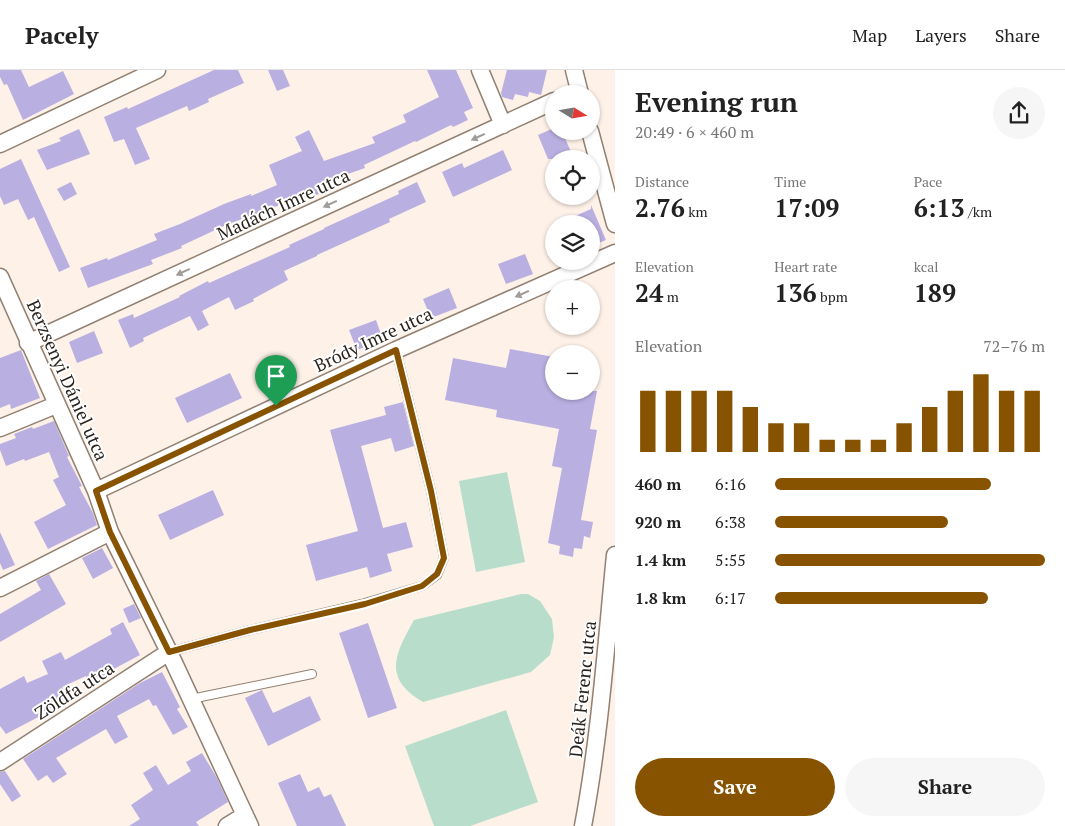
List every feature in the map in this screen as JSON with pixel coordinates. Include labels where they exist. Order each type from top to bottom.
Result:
[{"type":"street","points":[[0,144],[157,70]]},
{"type":"street","points":[[480,70],[503,125]]},
{"type":"street","points":[[574,70],[575,85]]},
{"type":"street","name":"Madách Imre utca","points":[[28,343],[545,105]]},
{"type":"street","points":[[592,140],[615,224]]},
{"type":"street","name":"Bródy Imre utca","points":[[96,491],[396,350],[615,253]]},
{"type":"street","name":"Berzsenyi Dániel utca","points":[[0,278],[96,491],[110,532],[169,652],[247,820]]},
{"type":"street","points":[[0,428],[56,405]]},
{"type":"street","points":[[0,588],[110,532]]},
{"type":"street","name":"Deák Ferenc utca","points":[[584,826],[611,647],[615,555]]},
{"type":"street","name":"Zöldfa utca","points":[[0,762],[169,652]]},
{"type":"street","points":[[227,826],[247,820]]},
{"type":"lane","points":[[169,652],[250,630],[365,604],[422,586],[437,574],[444,558],[431,491],[396,350]]},
{"type":"lane","points":[[191,699],[312,674]]},
{"type":"green space","points":[[507,472],[525,562],[476,572],[459,481]]},
{"type":"green space","points":[[521,594],[528,594],[540,601],[552,619],[554,637],[550,655],[531,672],[423,702],[410,693],[402,684],[397,674],[396,665],[402,644],[414,620]]},
{"type":"green space","points":[[506,710],[538,802],[470,826],[434,826],[405,746]]},
{"type":"building","points":[[0,70],[21,70],[29,87],[63,71],[74,94],[23,120],[7,84],[4,85],[0,77]]},
{"type":"building","points":[[214,70],[238,70],[244,83],[208,99],[209,102],[189,111],[187,106],[136,128],[150,159],[135,165],[124,139],[114,142],[104,117],[127,107],[128,109]]},
{"type":"building","points":[[268,70],[283,70],[290,86],[277,91]]},
{"type":"building","points":[[427,70],[456,70],[473,108],[464,112],[468,120],[453,127],[451,125],[415,141],[364,165],[365,168],[345,174],[316,187],[319,194],[290,206],[288,202],[226,225],[181,246],[182,248],[151,260],[153,264],[88,288],[80,268],[107,258],[108,260],[157,240],[154,234],[224,204],[251,194],[251,196],[277,185],[269,165],[302,151],[295,137],[309,130],[324,161],[375,143],[372,137],[406,122],[403,115],[439,97]]},
{"type":"building","points":[[507,70],[547,70],[541,95],[529,92],[528,97],[515,94],[513,100],[502,97],[501,93]]},
{"type":"building","points":[[79,129],[90,154],[47,170],[37,150],[61,141],[59,138]]},
{"type":"building","points":[[545,132],[545,140],[566,140],[570,150],[545,150],[545,152],[538,135]]},
{"type":"building","points":[[503,150],[512,170],[453,197],[442,172],[462,163],[464,168]]},
{"type":"building","points":[[21,159],[70,267],[59,272],[34,217],[28,220],[18,199],[4,205],[0,196],[0,169]]},
{"type":"building","points":[[71,182],[77,194],[64,201],[57,189]]},
{"type":"building","points":[[417,182],[426,202],[389,219],[390,222],[284,271],[288,280],[253,299],[254,301],[235,310],[229,297],[202,311],[209,325],[198,331],[190,316],[143,338],[144,341],[130,348],[118,320],[133,314],[134,318],[180,297],[208,281],[209,283],[290,247],[289,245],[399,194],[398,191]]},
{"type":"building","points":[[591,205],[595,215],[577,215],[591,209]]},
{"type":"building","points":[[600,226],[606,240],[600,242]]},
{"type":"building","points":[[525,254],[533,274],[506,284],[498,264]]},
{"type":"building","points":[[449,288],[457,308],[431,318],[423,299]]},
{"type":"building","points":[[376,320],[383,340],[357,350],[349,330]]},
{"type":"building","points":[[94,331],[103,353],[77,363],[69,342]]},
{"type":"building","points":[[510,349],[545,355],[545,400],[595,400],[590,429],[597,430],[581,520],[593,522],[590,538],[584,536],[582,549],[574,548],[573,557],[559,554],[560,546],[548,543],[562,468],[552,466],[559,429],[496,417],[497,410],[445,400],[453,358],[506,368]]},
{"type":"building","points":[[21,350],[40,398],[11,409],[10,404],[0,408],[0,358]]},
{"type":"building","points":[[230,373],[242,398],[187,423],[175,398]]},
{"type":"building","points":[[403,402],[414,446],[395,452],[391,438],[361,446],[383,528],[406,522],[413,547],[387,554],[392,571],[370,578],[367,567],[316,581],[306,545],[358,531],[330,430],[386,415],[384,407]]},
{"type":"building","points":[[54,421],[69,456],[67,457],[82,486],[79,487],[93,513],[97,525],[48,549],[34,522],[66,505],[53,480],[59,477],[49,452],[6,466],[0,450],[0,444],[16,438],[14,434]]},
{"type":"building","points":[[213,490],[224,515],[170,540],[158,515]]},
{"type":"building","points":[[0,532],[15,565],[3,570],[0,563]]},
{"type":"building","points":[[102,548],[113,568],[93,579],[82,558]]},
{"type":"building","points":[[49,574],[66,604],[0,642],[0,614],[41,590],[36,581]]},
{"type":"building","points":[[134,604],[141,618],[129,623],[123,609]]},
{"type":"building","points":[[123,622],[140,655],[90,684],[86,676],[62,687],[69,700],[43,712],[44,714],[6,734],[0,726],[0,689],[24,676],[27,683],[48,674],[42,661],[61,652],[65,660],[112,634],[110,629]]},
{"type":"building","points":[[368,623],[397,708],[368,718],[339,633]]},
{"type":"building","points":[[162,672],[180,707],[177,709],[188,727],[173,735],[156,705],[153,706],[149,699],[117,716],[128,737],[115,744],[106,729],[56,758],[67,774],[53,783],[47,775],[38,781],[23,759],[140,683]]},
{"type":"building","points":[[262,690],[273,713],[310,696],[321,720],[268,746],[245,698]]},
{"type":"building","points":[[202,753],[217,778],[228,802],[196,822],[199,826],[129,826],[140,819],[131,805],[153,790],[143,773],[156,765],[168,785],[191,771],[186,762]]},
{"type":"building","points":[[5,771],[21,796],[12,802],[0,784],[0,772]]},
{"type":"building","points":[[300,774],[308,792],[319,787],[324,797],[331,794],[346,826],[297,826],[278,783]]},
{"type":"route","points":[[396,350],[431,491],[444,558],[437,574],[422,586],[365,604],[250,630],[169,652],[110,532],[96,491],[276,406],[396,350]]}]
